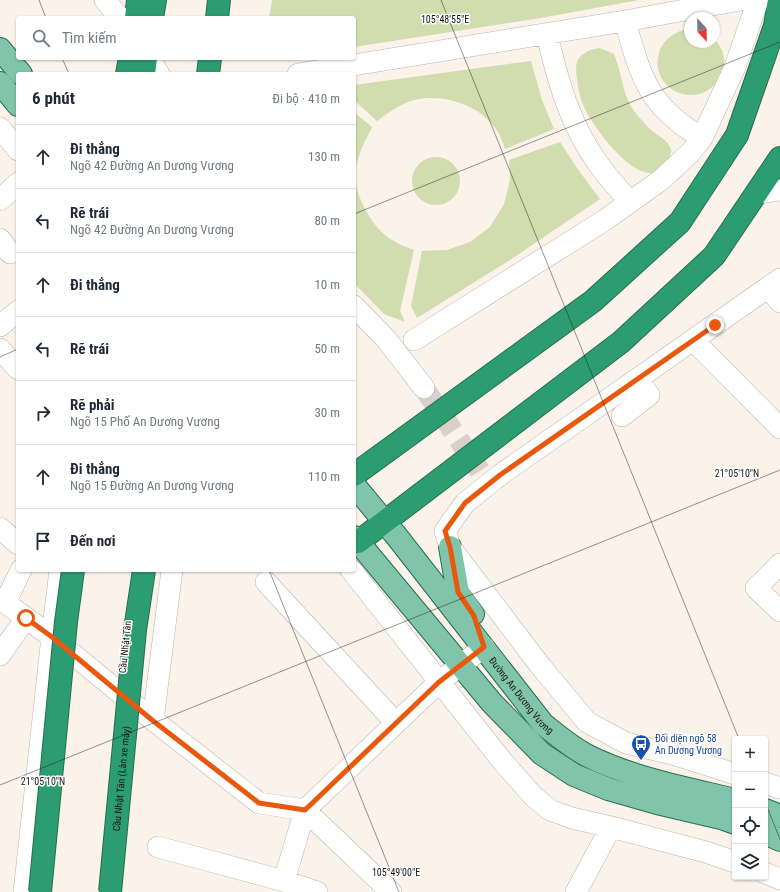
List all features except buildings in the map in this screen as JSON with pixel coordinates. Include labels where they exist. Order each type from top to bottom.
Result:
[{"type":"highway","points":[[136,16],[138,0]]},
{"type":"highway","points":[[152,16],[155,0]]},
{"type":"highway","points":[[216,16],[219,0]]},
{"type":"highway","points":[[356,474],[593,301],[680,222],[737,135],[775,26],[779,0]]},
{"type":"highway","points":[[127,72],[130,60]]},
{"type":"highway","points":[[144,72],[146,60]]},
{"type":"highway","points":[[208,72],[210,60]]},
{"type":"highway","points":[[356,540],[385,522],[621,342],[714,256],[780,158]]},
{"type":"highway","points":[[31,892],[55,645],[64,572]]},
{"type":"highway","points":[[40,892],[66,622],[74,572]]},
{"type":"highway","name":"Cầu Nhật Tân","points":[[101,892],[126,629],[135,572]]},
{"type":"highway","name":"Cầu Nhật Tân (Làn xe máy)","points":[[110,892],[135,630],[144,572]]},
{"type":"main road","points":[[0,49],[19,72]]},
{"type":"main road","points":[[0,83],[16,103]]},
{"type":"main road","name":"Đường An Dương Vương","points":[[356,487],[484,647],[543,724],[567,743],[586,755],[616,768],[659,781],[732,799]]},
{"type":"main road","points":[[356,540],[492,703],[542,754],[574,775],[608,789],[732,822]]},
{"type":"main road","points":[[450,547],[458,592],[474,616],[484,647]]},
{"type":"main road","points":[[768,811],[780,816]]},
{"type":"main road","points":[[768,834],[780,840]]},
{"type":"street","points":[[104,0],[118,16]]},
{"type":"street","points":[[310,72],[625,21],[740,0]]},
{"type":"street","points":[[414,340],[605,220],[661,180],[690,153],[702,138],[735,67],[758,0]]},
{"type":"street","points":[[625,21],[637,63],[645,83],[655,100],[669,115],[685,128],[702,138]]},
{"type":"street","points":[[547,34],[556,75],[581,136],[599,165],[630,202]]},
{"type":"street","points":[[150,60],[158,72]]},
{"type":"street","points":[[735,67],[757,77]]},
{"type":"street","points":[[0,128],[16,148]]},
{"type":"street","points":[[0,200],[16,185]]},
{"type":"street","points":[[757,193],[780,190]]},
{"type":"street","points":[[732,773],[676,755],[626,743],[587,722],[542,668],[450,547],[445,531],[485,478],[637,379],[693,340],[776,289]]},
{"type":"street","points":[[356,308],[386,340],[424,388]]},
{"type":"street","points":[[0,326],[16,313]]},
{"type":"street","points":[[693,340],[780,428]]},
{"type":"street","points":[[0,349],[16,367]]},
{"type":"street","points":[[622,416],[649,395],[637,379]]},
{"type":"street","points":[[0,528],[16,542]]},
{"type":"street","points":[[780,564],[756,588],[780,611]]},
{"type":"street","points":[[19,572],[2,601],[52,637],[152,720],[259,803],[305,810],[391,892]]},
{"type":"street","points":[[24,892],[60,572]]},
{"type":"street","points":[[152,720],[172,572]]},
{"type":"street","points":[[353,572],[503,762],[534,797],[550,810],[572,818],[706,852],[732,861]]},
{"type":"street","points":[[266,582],[396,723]]},
{"type":"street","points":[[0,655],[26,618]]},
{"type":"street","points":[[284,881],[305,810],[439,682],[484,647]]},
{"type":"street","points":[[768,784],[780,788]]},
{"type":"street","points":[[576,892],[611,827]]},
{"type":"street","points":[[158,847],[284,881],[317,892]]},
{"type":"street","points":[[768,874],[780,879]]},
{"type":"green space","points":[[272,0],[639,0],[541,18],[356,47],[356,16],[269,16]]},
{"type":"green space","points":[[684,30],[684,48],[720,48],[720,46],[722,50],[724,63],[722,72],[714,85],[703,93],[691,95],[679,93],[669,87],[661,77],[658,65],[660,50],[668,39]]},
{"type":"green space","points":[[600,48],[614,54],[627,98],[634,111],[651,130],[665,140],[670,146],[671,154],[669,159],[664,166],[655,172],[644,172],[632,166],[621,156],[610,145],[592,121],[581,100],[576,70],[577,62],[586,52]]},
{"type":"green space","points":[[531,61],[542,100],[554,129],[505,149],[499,134],[491,123],[482,115],[461,103],[437,98],[414,100],[399,106],[377,121],[356,102],[356,85]]},
{"type":"green space","points":[[356,114],[372,127],[357,162],[356,168]]},
{"type":"green space","points":[[560,142],[600,199],[510,260],[417,318],[411,306],[422,251],[447,250],[470,242],[490,227],[504,204],[510,180],[509,160]]},
{"type":"green space","points":[[436,157],[445,159],[453,164],[458,172],[460,181],[458,190],[453,198],[445,203],[436,205],[427,203],[419,198],[414,190],[412,181],[414,172],[419,164],[427,159]]},
{"type":"green space","points":[[356,183],[358,193],[372,221],[386,236],[399,244],[414,250],[400,311],[405,322],[384,314],[356,285]]},
{"type":"tunnel","points":[[424,388],[480,471]]},
{"type":"place","name":"Đối diện ngõ 58 An Dương Vương","points":[[641,761]]},
{"type":"route","points":[[26,618],[52,637],[152,720],[259,803],[305,810],[439,682],[484,647],[474,616],[458,592],[450,547],[445,531],[465,503],[500,475],[715,325]]}]
